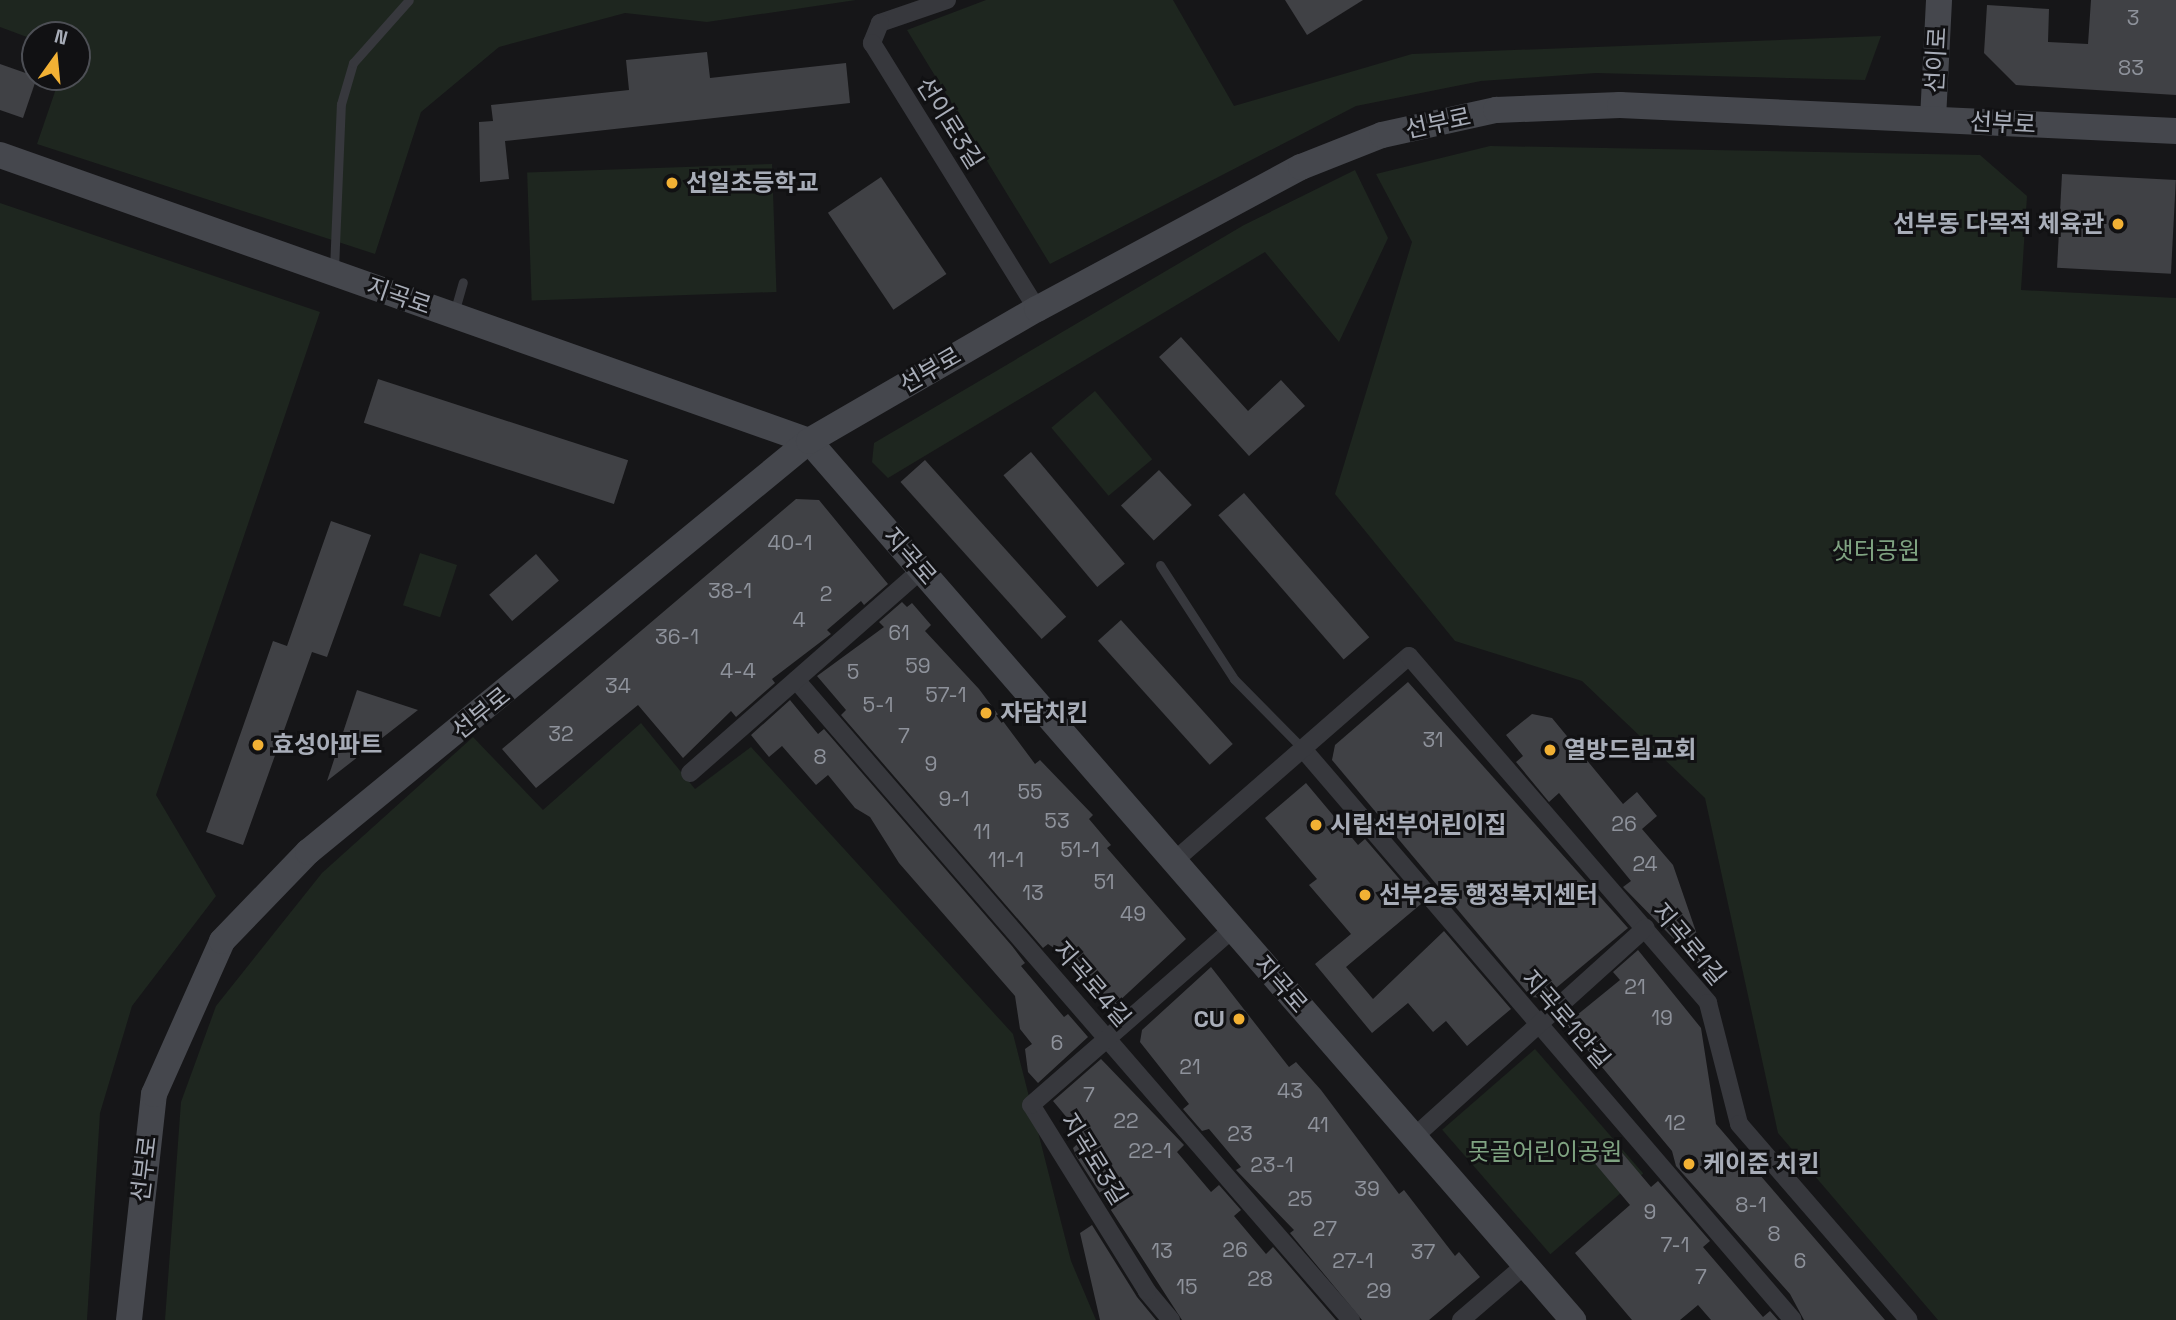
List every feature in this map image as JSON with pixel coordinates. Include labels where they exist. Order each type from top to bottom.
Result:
[{"type":"main road","name":"선이로","points":[[1933,119],[1939,0]]},
{"type":"main road","name":"선부로","points":[[129,1320],[154,1094],[222,941],[308,852],[809,441],[1037,309],[1301,167],[1382,135],[1496,110],[1620,105],[2176,131]]},
{"type":"main road","name":"지곡로","points":[[0,155],[809,441],[1573,1320]]},
{"type":"street","name":"선이로3길","points":[[947,0],[873,30],[872,43],[897,95],[1037,309]]},
{"type":"street","points":[[690,773],[921,570]]},
{"type":"street","name":"지곡로1길","points":[[1303,749],[1409,656],[1708,1003],[1739,1124],[1909,1320]]},
{"type":"street","name":"지곡로4길","points":[[796,680],[1351,1320]]},
{"type":"street","points":[[1174,861],[1303,749]]},
{"type":"street","name":"지곡로1안길","points":[[1303,749],[1793,1320]]},
{"type":"street","points":[[1414,1137],[1645,928]]},
{"type":"street","name":"지곡로3길","points":[[1171,1320],[1147,1291],[1031,1105],[1233,929]]},
{"type":"street","points":[[1461,1320],[1525,1265]]},
{"type":"lane","points":[[334,273],[341,104],[353,63],[409,0]]},
{"type":"lane","points":[[453,315],[463,282]]},
{"type":"lane","points":[[1160,565],[1234,679],[1303,749]]},
{"type":"green space","points":[[0,0],[856,0],[707,22],[625,13],[499,47],[421,112],[375,254],[37,144],[55,91],[91,91],[91,21],[21,21],[21,35],[0,27]]},
{"type":"green space","points":[[986,0],[1173,0],[1234,106],[1412,54],[1881,36],[1865,80],[1596,73],[1481,81],[1356,106],[1050,264],[907,30]]},
{"type":"green space","name":"샛터공원","points":[[1490,146],[1980,155],[2027,196],[2021,290],[2176,298],[2176,1320],[1938,1320],[1778,1133],[1705,798],[1582,681],[1455,641],[1335,494],[1412,242],[1376,174]]},
{"type":"green space","points":[[772,164],[776,292],[532,300],[527,173]]},
{"type":"green space","points":[[1355,170],[1388,238],[1339,342],[1265,252],[888,478],[872,462],[874,443],[1244,225]]},
{"type":"green space","points":[[0,203],[320,312],[156,795],[216,896],[132,1006],[100,1113],[87,1320],[0,1320]]},
{"type":"green space","points":[[1095,391],[1152,459],[1109,496],[1051,428]]},
{"type":"green space","points":[[420,553],[457,565],[440,617],[403,605]]},
{"type":"green space","points":[[641,723],[695,789],[751,747],[1013,1034],[1071,1261],[1096,1320],[165,1320],[181,1102],[216,1006],[322,873],[473,737],[543,810]]},
{"type":"green space","name":"못골어린이공원","points":[[1535,1049],[1643,1174],[1550,1254],[1442,1130]]},
{"type":"building","points":[[1285,0],[1363,0],[1307,35]]},
{"type":"building","points":[[2091,0],[2176,0],[2176,95],[2016,85],[1984,53],[1987,5],[2049,9],[2048,42],[2088,44]]},
{"type":"building","points":[[707,52],[710,78],[846,63],[850,103],[505,141],[509,179],[480,182],[479,122],[493,121],[491,105],[629,90],[626,60]]},
{"type":"building","points":[[0,64],[21,71],[21,91],[32,91],[23,118],[0,110]]},
{"type":"building","name":"선부동 다목적 체육관","points":[[2062,174],[2176,180],[2171,274],[2057,268]]},
{"type":"building","points":[[881,177],[946,274],[893,310],[828,213]]},
{"type":"building","points":[[1181,337],[1248,411],[1281,380],[1305,406],[1249,456],[1159,357]]},
{"type":"building","points":[[378,379],[628,460],[614,504],[364,423]]},
{"type":"building","points":[[1031,452],[1125,564],[1097,587],[1003,475]]},
{"type":"building","points":[[925,460],[1066,617],[1042,639],[900,482]]},
{"type":"building","points":[[1159,470],[1192,505],[1154,541],[1121,505]]},
{"type":"building","points":[[1244,493],[1369,637],[1344,659],[1218,515]]},
{"type":"building","points":[[796,499],[819,500],[888,584],[864,605],[861,601],[827,630],[831,634],[772,679],[775,683],[736,717],[731,711],[683,758],[638,705],[536,788],[502,749]]},
{"type":"building","name":"효성아파트","points":[[331,521],[371,535],[327,657],[312,652],[243,845],[206,832],[273,641],[287,646]]},
{"type":"building","points":[[536,554],[559,580],[512,621],[489,595]]},
{"type":"building","points":[[902,602],[907,607],[912,603],[931,625],[925,631],[979,689],[1035,764],[1040,760],[1093,815],[1089,819],[1111,845],[1107,848],[1186,939],[1116,1004],[1106,1008],[1089,996],[1089,988],[1057,950],[1048,944],[1043,948],[841,715],[846,710],[817,676],[884,627],[879,622]]},
{"type":"building","points":[[1121,620],[1233,744],[1210,765],[1098,641]]},
{"type":"building","points":[[1408,682],[1628,928],[1544,998],[1531,997],[1332,760],[1335,745]]},
{"type":"building","points":[[357,690],[418,710],[327,781]]},
{"type":"building","points":[[790,700],[818,734],[824,729],[1012,946],[1025,963],[1021,966],[1064,1017],[1068,1014],[1088,1037],[1038,1083],[1028,1072],[1025,1049],[1032,1044],[1020,1029],[1015,996],[899,863],[870,817],[855,808],[828,775],[816,785],[782,746],[769,757],[751,735]]},
{"type":"building","points":[[1532,714],[1552,718],[1623,804],[1637,792],[1657,816],[1642,829],[1673,865],[1712,978],[1623,887],[1631,881],[1559,793],[1549,802],[1516,762],[1523,756],[1506,735]]},
{"type":"building","points":[[1306,783],[1358,845],[1365,839],[1421,904],[1346,967],[1373,999],[1444,931],[1511,1009],[1467,1046],[1446,1021],[1433,1032],[1408,1003],[1372,1033],[1315,964],[1351,934],[1309,885],[1317,879],[1265,818]]},
{"type":"building","points":[[1638,950],[1701,1028],[1716,1124],[1885,1320],[1804,1320],[1790,1294],[1676,1166],[1672,1151],[1566,1024],[1620,980],[1613,972]]},
{"type":"building","points":[[1211,967],[1289,1067],[1296,1062],[1321,1090],[1399,1194],[1404,1190],[1455,1256],[1459,1252],[1480,1277],[1429,1320],[1362,1320],[1290,1233],[1294,1230],[1236,1170],[1241,1167],[1209,1129],[1202,1131],[1183,1109],[1189,1104],[1140,1042],[1142,1030]]},
{"type":"building","points":[[1101,1059],[1184,1145],[1177,1152],[1211,1192],[1219,1185],[1241,1210],[1234,1216],[1266,1254],[1273,1247],[1336,1320],[1182,1320],[1076,1156],[1073,1148],[1084,1138],[1053,1101]]},
{"type":"building","points":[[1613,1142],[1651,1187],[1658,1181],[1710,1241],[1703,1247],[1763,1317],[1770,1311],[1778,1320],[1711,1320],[1698,1305],[1680,1320],[1632,1320],[1575,1253],[1630,1205],[1592,1160]]},
{"type":"building","points":[[1092,1225],[1137,1297],[1156,1320],[1100,1320],[1080,1233]]},
{"type":"place","name":"선일초등학교","points":[[672,183]]},
{"type":"place","name":"선부동 다목적 체육관","points":[[2118,224]]},
{"type":"place","name":"자담치킨","points":[[986,713]]},
{"type":"place","name":"효성아파트","points":[[258,745]]},
{"type":"place","name":"열방드림교회","points":[[1550,750]]},
{"type":"place","name":"시립선부어린이집","points":[[1316,825]]},
{"type":"place","name":"선부2동 행정복지센터","points":[[1365,895]]},
{"type":"place","name":"CU","points":[[1239,1019]]},
{"type":"place","name":"케이준 치킨","points":[[1689,1164]]}]
